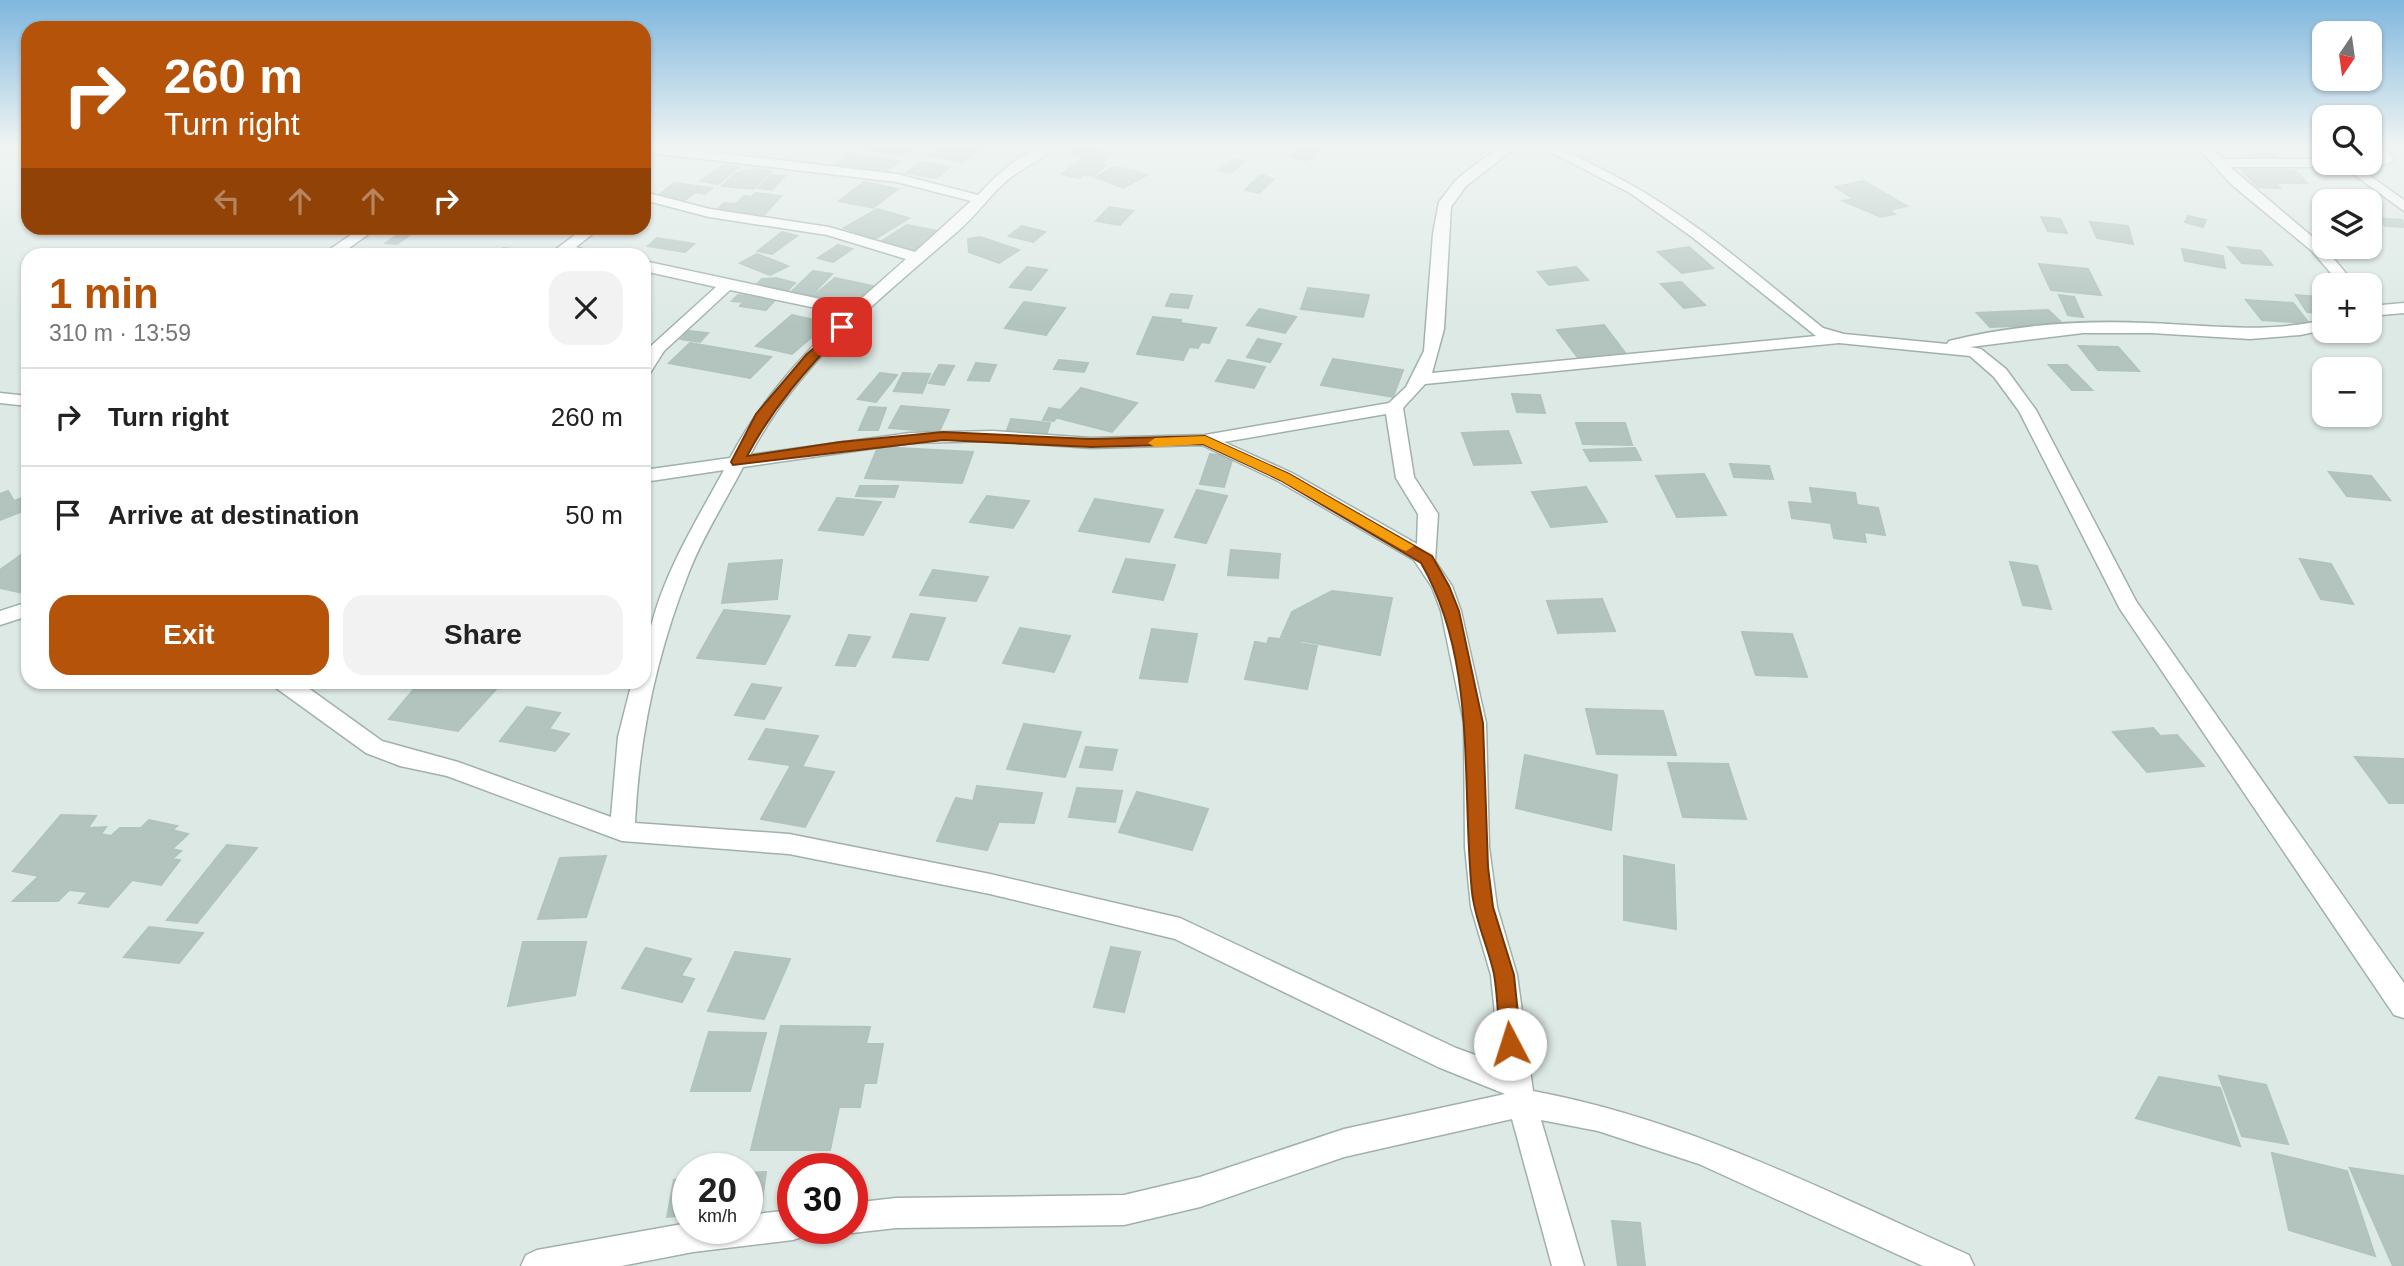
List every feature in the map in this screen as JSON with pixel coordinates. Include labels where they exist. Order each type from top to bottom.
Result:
[{"type":"street","points":[[683,206],[709,213],[829,231],[917,257]]},
{"type":"street","points":[[651,660],[679,571],[761,417],[810,358],[973,206]]},
{"type":"street","points":[[651,475],[840,446],[943,436],[1091,443],[1205,440],[1394,407],[1411,396],[1424,379],[1436,348],[1438,253],[1444,206]]},
{"type":"street","points":[[1658,206],[1697,234],[1817,331],[1842,339]]},
{"type":"street","points":[[2266,206],[2317,248],[2339,273]]},
{"type":"street","points":[[339,248],[359,235]]},
{"type":"street","points":[[565,248],[583,235]]},
{"type":"street","points":[[651,267],[858,312]]},
{"type":"street","points":[[651,347],[729,283]]},
{"type":"street","points":[[2382,310],[2404,308]]},
{"type":"street","points":[[1939,346],[2084,327],[2260,333],[2295,332],[2312,328]]},
{"type":"street","points":[[1424,379],[1842,339],[1939,346],[1975,352],[2000,373],[2027,410],[2127,604],[2302,854],[2404,1006]]},
{"type":"street","points":[[0,397],[21,400]]},
{"type":"street","points":[[1394,407],[1405,478],[1419,496],[1428,514],[1426,560]]},
{"type":"street","points":[[1205,440],[1284,477],[1426,560],[1442,586],[1451,611],[1475,723],[1477,847],[1483,907],[1504,975],[1520,1093],[1568,1266]]},
{"type":"street","points":[[0,618],[21,611]]},
{"type":"street","points":[[294,689],[374,747],[400,757],[450,768],[622,831],[789,844],[1181,929],[1520,1093],[1703,1151],[1958,1266]]},
{"type":"street","points":[[622,831],[626,762],[636,702],[641,689]]},
{"type":"street","points":[[868,1216],[896,1213],[1124,1210],[1200,1192],[1344,1143],[1520,1093]]},
{"type":"street","points":[[537,1266],[693,1237],[777,1227]]},
{"type":"building","points":[[721,206],[772,206],[763,216],[716,211]]},
{"type":"building","points":[[1855,206],[1907,206],[1889,210],[1895,214],[1881,217]]},
{"type":"building","points":[[1109,207],[1133,211],[1120,225],[1096,221]]},
{"type":"building","points":[[877,209],[909,218],[875,239],[844,228]]},
{"type":"building","points":[[2188,216],[2206,220],[2203,227],[2185,222]]},
{"type":"building","points":[[2041,217],[2060,219],[2067,233],[2048,231]]},
{"type":"building","points":[[2382,218],[2402,220],[2404,227],[2386,226]]},
{"type":"building","points":[[2090,222],[2128,226],[2133,244],[2097,238]]},
{"type":"building","points":[[907,225],[938,231],[914,250],[880,242]]},
{"type":"building","points":[[1022,226],[1045,232],[1033,242],[1009,236]]},
{"type":"building","points":[[782,232],[797,236],[772,254],[758,251]]},
{"type":"building","points":[[397,235],[410,235],[397,244],[386,243]]},
{"type":"building","points":[[980,237],[1019,250],[999,263],[969,252],[968,239]]},
{"type":"building","points":[[657,238],[694,244],[685,252],[648,246]]},
{"type":"building","points":[[838,245],[852,249],[833,262],[818,258]]},
{"type":"building","points":[[1689,247],[1713,268],[1682,273],[1658,252]]},
{"type":"building","points":[[2228,247],[2261,251],[2272,265],[2242,263]]},
{"type":"building","points":[[2182,249],[2223,256],[2225,268],[2185,261]]},
{"type":"building","points":[[757,254],[788,266],[770,275],[740,263]]},
{"type":"building","points":[[2039,264],[2088,269],[2101,295],[2051,290]]},
{"type":"building","points":[[1027,267],[1047,270],[1031,290],[1010,287]]},
{"type":"building","points":[[1576,267],[1588,280],[1549,285],[1538,272]]},
{"type":"building","points":[[813,271],[832,274],[811,296],[790,293]]},
{"type":"building","points":[[776,278],[795,283],[787,291],[755,286],[762,279]]},
{"type":"building","points":[[835,278],[873,286],[849,307],[811,298]]},
{"type":"building","points":[[1681,282],[1705,305],[1684,308],[1661,284]]},
{"type":"building","points":[[1308,288],[1369,295],[1363,317],[1301,309]]},
{"type":"building","points":[[1171,294],[1192,296],[1188,308],[1166,306]]},
{"type":"building","points":[[738,295],[775,300],[766,310],[740,306],[743,302],[732,301]]},
{"type":"building","points":[[2059,295],[2074,297],[2083,317],[2068,315]]},
{"type":"building","points":[[2296,295],[2312,296],[2312,312],[2307,312]]},
{"type":"building","points":[[2246,300],[2293,303],[2309,323],[2262,320]]},
{"type":"building","points":[[1024,302],[1065,308],[1046,335],[1005,328]]},
{"type":"building","points":[[1259,309],[1296,317],[1285,333],[1247,325]]},
{"type":"building","points":[[2048,310],[2063,324],[1990,327],[1977,313]]},
{"type":"building","points":[[792,315],[828,323],[792,354],[756,346]]},
{"type":"building","points":[[1153,317],[1216,328],[1209,343],[1201,342],[1198,348],[1189,347],[1183,360],[1137,354]]},
{"type":"building","points":[[1604,325],[1626,354],[1579,359],[1557,330]]},
{"type":"building","points":[[689,331],[708,333],[700,342],[681,339]]},
{"type":"building","points":[[1258,339],[1281,344],[1270,362],[1247,357]]},
{"type":"building","points":[[690,343],[771,357],[750,378],[669,363]]},
{"type":"building","points":[[2079,346],[2118,347],[2139,371],[2098,370]]},
{"type":"building","points":[[1333,359],[1403,370],[1393,397],[1321,385]]},
{"type":"building","points":[[1059,360],[1088,363],[1084,372],[1054,369]]},
{"type":"building","points":[[1228,360],[1265,367],[1254,388],[1216,381]]},
{"type":"building","points":[[976,363],[996,365],[989,381],[968,380]]},
{"type":"building","points":[[939,365],[954,366],[944,385],[929,383]]},
{"type":"building","points":[[2049,365],[2067,365],[2092,390],[2072,390]]},
{"type":"building","points":[[880,373],[897,375],[876,402],[858,399]]},
{"type":"building","points":[[903,373],[930,374],[922,393],[894,391]]},
{"type":"building","points":[[1081,388],[1137,403],[1112,432],[1054,417]]},
{"type":"building","points":[[1512,394],[1540,395],[1545,413],[1517,412]]},
{"type":"building","points":[[901,406],[949,410],[939,432],[889,428]]},
{"type":"building","points":[[869,407],[886,408],[878,430],[859,430]]},
{"type":"building","points":[[1049,408],[1061,410],[1054,421],[1043,420]]},
{"type":"building","points":[[1011,419],[1050,423],[1047,433],[1007,430]]},
{"type":"building","points":[[1576,423],[1625,423],[1632,445],[1583,444]]},
{"type":"building","points":[[1508,431],[1521,463],[1474,465],[1462,433]]},
{"type":"building","points":[[878,447],[973,452],[962,483],[865,478]]},
{"type":"building","points":[[1635,448],[1641,460],[1590,461],[1584,450]]},
{"type":"building","points":[[1210,454],[1233,457],[1224,487],[1200,484]]},
{"type":"building","points":[[1730,464],[1769,466],[1773,479],[1734,477]]},
{"type":"building","points":[[2329,472],[2371,476],[2390,500],[2347,496]]},
{"type":"building","points":[[1704,474],[1726,515],[1677,517],[1656,476]]},
{"type":"building","points":[[860,486],[898,486],[894,497],[856,496]]},
{"type":"building","points":[[1586,487],[1607,522],[1551,527],[1532,492]]},
{"type":"building","points":[[1810,488],[1855,493],[1857,505],[1878,508],[1885,535],[1864,532],[1866,542],[1834,538],[1831,523],[1792,518],[1789,502],[1813,504]]},
{"type":"building","points":[[1197,490],[1227,496],[1206,543],[1175,537]]},
{"type":"building","points":[[8,491],[14,501],[21,498],[21,512],[0,520],[0,494]]},
{"type":"building","points":[[987,496],[1029,501],[1013,528],[970,522]]},
{"type":"building","points":[[837,498],[881,502],[863,535],[819,530]]},
{"type":"building","points":[[1095,499],[1163,510],[1149,542],[1079,531]]},
{"type":"building","points":[[1231,550],[1280,554],[1278,578],[1228,575]]},
{"type":"building","points":[[21,555],[21,592],[0,588],[0,570]]},
{"type":"building","points":[[1126,559],[1175,565],[1163,600],[1113,592]]},
{"type":"building","points":[[2300,559],[2331,564],[2353,604],[2321,599]]},
{"type":"building","points":[[782,560],[777,599],[722,603],[729,564]]},
{"type":"building","points":[[2010,562],[2037,566],[2051,609],[2023,605]]},
{"type":"building","points":[[933,570],[988,577],[976,601],[920,595]]},
{"type":"building","points":[[1332,591],[1392,598],[1380,655],[1281,637],[1292,612]]},
{"type":"building","points":[[1602,599],[1615,631],[1558,633],[1547,601]]},
{"type":"building","points":[[724,610],[790,616],[765,664],[697,658]]},
{"type":"building","points":[[911,614],[945,618],[928,660],[893,657]]},
{"type":"building","points":[[1020,628],[1070,636],[1054,672],[1003,663]]},
{"type":"building","points":[[1152,629],[1197,634],[1187,682],[1140,678]]},
{"type":"building","points":[[1742,632],[1792,634],[1807,677],[1756,675]]},
{"type":"building","points":[[849,635],[870,637],[855,666],[836,665]]},
{"type":"building","points":[[1269,638],[1300,641],[1299,643],[1317,646],[1307,689],[1245,679],[1255,642],[1267,644]]},
{"type":"building","points":[[752,684],[781,688],[764,719],[735,715]]},
{"type":"building","points":[[414,689],[496,689],[458,731],[389,719]]},
{"type":"building","points":[[527,707],[560,713],[549,729],[569,734],[555,751],[500,741]]},
{"type":"building","points":[[1586,709],[1663,711],[1676,755],[1597,754]]},
{"type":"building","points":[[1024,724],[1081,732],[1065,777],[1007,769]]},
{"type":"building","points":[[2153,728],[2160,736],[2177,735],[2204,766],[2147,772],[2113,732]]},
{"type":"building","points":[[766,729],[818,736],[802,767],[749,759]]},
{"type":"building","points":[[1086,747],[1117,750],[1112,770],[1080,767]]},
{"type":"building","points":[[1525,755],[1617,775],[1611,830],[1516,808]]},
{"type":"building","points":[[2355,757],[2404,759],[2404,803],[2389,803]]},
{"type":"building","points":[[1668,763],[1728,764],[1746,819],[1683,817]]},
{"type":"building","points":[[791,765],[834,772],[805,827],[761,819]]},
{"type":"building","points":[[977,786],[1042,793],[1034,823],[968,821]]},
{"type":"building","points":[[1077,788],[1122,791],[1115,822],[1069,817]]},
{"type":"building","points":[[1137,792],[1208,809],[1192,850],[1119,832]]},
{"type":"building","points":[[956,798],[1005,807],[987,850],[937,841]]},
{"type":"building","points":[[61,815],[96,816],[88,828],[106,827],[101,834],[111,836],[120,828],[141,828],[149,820],[177,826],[172,830],[188,834],[172,849],[181,851],[172,859],[180,860],[161,885],[132,880],[108,907],[79,903],[88,892],[69,890],[58,901],[13,901],[39,876],[13,871]]},
{"type":"building","points":[[227,845],[257,848],[197,923],[167,920]]},
{"type":"building","points":[[606,856],[586,917],[538,919],[560,858]]},
{"type":"building","points":[[1624,856],[1674,865],[1676,929],[1624,920]]},
{"type":"building","points":[[149,927],[203,933],[179,963],[124,957]]},
{"type":"building","points":[[523,942],[586,942],[575,995],[508,1006]]},
{"type":"building","points":[[1111,947],[1140,952],[1124,1012],[1094,1007]]},
{"type":"building","points":[[646,948],[691,959],[681,976],[694,979],[682,1002],[622,988]]},
{"type":"building","points":[[735,952],[790,959],[764,1019],[708,1011]]},
{"type":"building","points":[[781,1026],[870,1027],[866,1044],[883,1044],[876,1083],[864,1083],[860,1107],[839,1107],[830,1150],[751,1150]]},
{"type":"building","points":[[709,1032],[766,1033],[750,1091],[691,1091]]},
{"type":"building","points":[[2219,1076],[2266,1085],[2288,1144],[2242,1136]]},
{"type":"building","points":[[2159,1077],[2220,1088],[2240,1146],[2136,1118]]},
{"type":"building","points":[[2272,1153],[2347,1171],[2375,1256],[2289,1230]]},
{"type":"building","points":[[2350,1168],[2404,1176],[2404,1266],[2393,1266]]},
{"type":"building","points":[[763,1172],[766,1172],[763,1194]]},
{"type":"building","points":[[672,1191],[672,1217],[667,1217]]},
{"type":"building","points":[[1612,1221],[1640,1223],[1645,1266],[1618,1266]]},
{"type":"slow traffic","points":[[1155,443],[1205,440],[1284,477],[1406,546]]},
{"type":"route","points":[[842,327],[810,358],[761,417],[738,462],[840,446],[943,436],[993,436],[1091,443],[1205,440],[1284,477],[1370,524],[1426,560],[1442,586],[1451,611],[1475,723],[1477,847],[1483,907],[1504,975],[1510,1044]]}]
